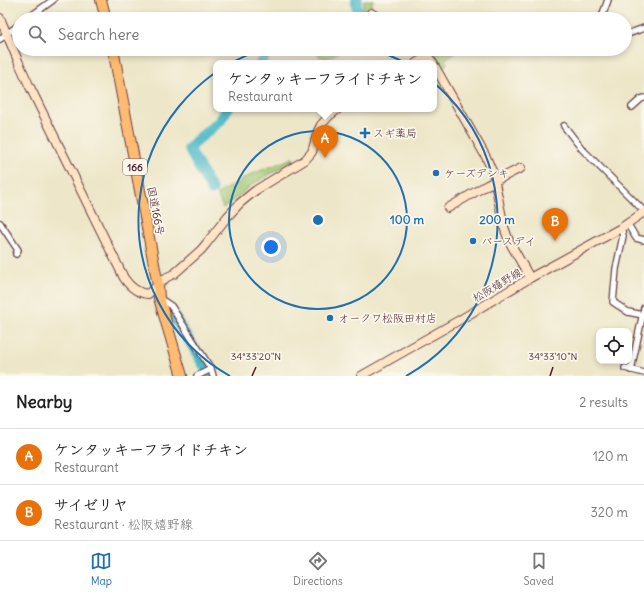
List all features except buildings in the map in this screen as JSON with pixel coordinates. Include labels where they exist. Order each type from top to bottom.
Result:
[{"type":"highway","points":[[101,0],[104,12]]},
{"type":"highway","name":"国道166号","points":[[114,56],[158,285],[159,298],[182,376]]},
{"type":"street","points":[[36,12],[52,0]]},
{"type":"street","points":[[604,12],[608,0]]},
{"type":"street","points":[[0,18],[3,37],[12,54]]},
{"type":"street","points":[[632,32],[644,28]]},
{"type":"street","points":[[3,37],[12,30]]},
{"type":"street","points":[[13,56],[124,278],[132,288],[142,293],[148,294],[167,277],[174,274],[201,250],[227,217],[249,195],[305,160],[312,152],[321,125],[334,112]]},
{"type":"street","points":[[437,70],[486,157],[493,173],[504,227],[509,241],[530,278]]},
{"type":"street","points":[[632,107],[644,98]]},
{"type":"street","points":[[564,126],[582,149],[644,212]]},
{"type":"street","points":[[448,208],[520,168]]},
{"type":"street","name":"松阪嬉野線","points":[[361,376],[624,225],[644,212]]},
{"type":"street","points":[[0,223],[18,250],[16,254]]},
{"type":"street","points":[[624,225],[636,238],[644,240]]},
{"type":"street","points":[[624,225],[624,236],[616,269],[613,302],[628,312],[642,316]]},
{"type":"street","points":[[159,298],[171,306],[213,376]]},
{"type":"street","points":[[631,370],[644,308]]},
{"type":"street","points":[[625,368],[644,373]]},
{"type":"street","points":[[197,376],[209,370]]},
{"type":"green space","points":[[364,0],[374,0],[368,12],[363,12]]},
{"type":"green space","points":[[319,56],[332,56],[327,59]]},
{"type":"green space","points":[[435,56],[450,56],[445,59],[447,64],[443,67]]},
{"type":"green space","points":[[293,158],[295,160],[253,184],[223,208],[217,194],[252,174]]},
{"type":"waterway","points":[[357,0],[358,12]]},
{"type":"waterway","points":[[262,60],[264,56]]},
{"type":"waterway","points":[[212,190],[189,149],[197,140],[220,121],[225,112]]},
{"type":"waterway","points":[[174,317],[210,376]]},
{"type":"place","name":"スギ薬局","points":[[365,133]]},
{"type":"place","name":"ケンタッキーフライドチキン","points":[[325,158]]},
{"type":"place","name":"ケーズデンキ","points":[[436,173]]},
{"type":"place","name":"バースデイ","points":[[473,241]]},
{"type":"place","name":"サイゼリヤ","points":[[555,241]]},
{"type":"place","name":"オークワ松阪田村店","points":[[330,318]]}]
